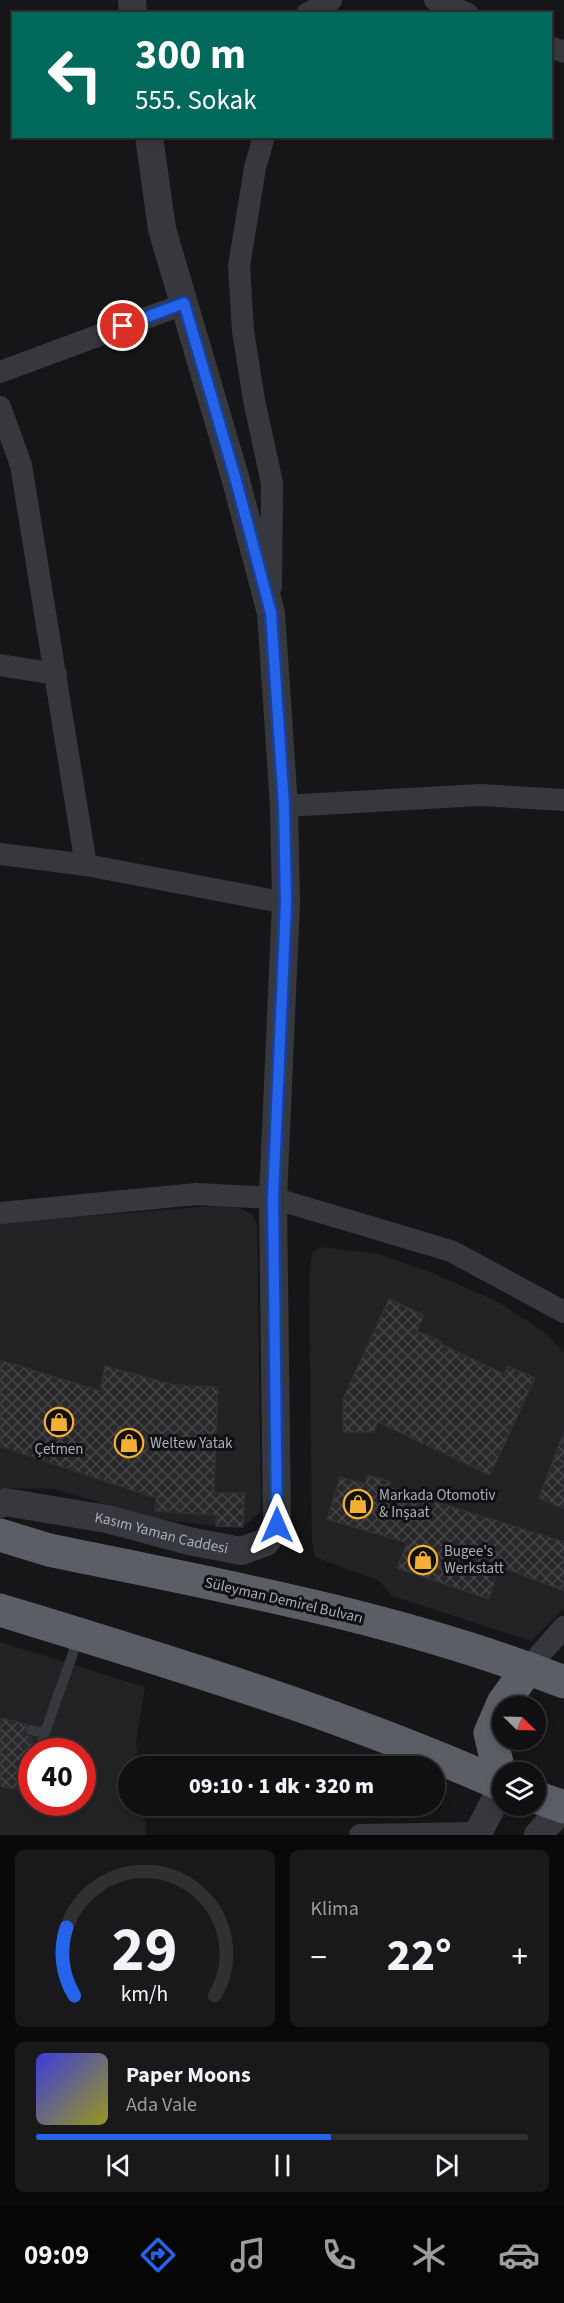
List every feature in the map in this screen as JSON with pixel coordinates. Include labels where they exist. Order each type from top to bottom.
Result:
[{"type":"highway","name":"Süleyman Demirel Bulvarı","points":[[0,1535],[49,1550],[364,1618],[479,1650],[564,1682]]},
{"type":"highway","points":[[0,1610],[261,1691],[440,1758],[492,1781]]},
{"type":"highway","points":[[497,1762],[490,1734],[503,1703],[528,1668]]},
{"type":"street","points":[[309,8],[331,0]]},
{"type":"street","points":[[435,0],[463,12]]},
{"type":"street","name":"Kasım Yaman Caddesi","points":[[0,1504],[15,1504],[107,1519],[189,1541],[241,1551],[266,1542],[277,1525],[273,1198],[286,903],[284,806],[271,613],[235,477],[162,229],[149,138]]},
{"type":"street","points":[[263,138],[255,168],[239,266],[243,331],[254,400],[272,483],[271,613]]},
{"type":"street","points":[[0,372],[184,303]]},
{"type":"street","points":[[0,407],[10,464],[56,674],[86,866]]},
{"type":"street","points":[[0,665],[56,674]]},
{"type":"street","points":[[284,806],[480,795],[564,800]]},
{"type":"street","points":[[0,854],[86,866],[286,903]]},
{"type":"street","points":[[0,1213],[196,1194],[273,1198],[451,1251],[564,1312]]},
{"type":"street","points":[[528,1668],[564,1627]]},
{"type":"street","points":[[538,1835],[557,1804]]},
{"type":"street","points":[[369,1834],[477,1834],[492,1805]]},
{"type":"lane","points":[[31,1731],[43,1737],[79,1634]]},
{"type":"shaded area","points":[[213,1206],[238,1208],[252,1214],[257,1225],[261,1511],[243,1527],[216,1526],[152,1518],[54,1489],[0,1488],[0,1223]]},
{"type":"shaded area","points":[[321,1247],[378,1254],[433,1273],[498,1302],[547,1334],[564,1353],[564,1608],[531,1641],[392,1596],[379,1581],[315,1557],[312,1542],[309,1276],[312,1253]]},
{"type":"shaded area","points":[[0,1642],[145,1687],[136,1743],[138,1756],[118,1756],[118,1816],[144,1816],[147,1835],[0,1835]]},
{"type":"building","points":[[389,1299],[424,1315],[417,1331],[442,1342],[441,1344],[504,1374],[508,1366],[535,1378],[490,1475],[378,1422],[374,1432],[343,1432],[343,1399]]},
{"type":"building","points":[[0,1360],[100,1391],[105,1366],[174,1385],[218,1387],[216,1434],[200,1434],[216,1439],[214,1493],[245,1493],[243,1527],[216,1526],[216,1515],[155,1511],[156,1498],[0,1446]]},
{"type":"building","points":[[562,1437],[564,1438],[564,1509],[539,1498]]},
{"type":"building","points":[[368,1475],[391,1482],[389,1487],[564,1542],[564,1591],[499,1566],[489,1599],[397,1568],[407,1543],[327,1519],[340,1477],[365,1484]]},
{"type":"building","points":[[0,1718],[27,1724],[24,1732],[32,1738],[18,1738],[18,1790],[0,1786]]},
{"type":"place","name":"Çetmen","points":[[59,1422]]},
{"type":"place","name":"Weltew Yatak","points":[[129,1443]]},
{"type":"place","name":"Markada Otomotiv & Inşaat","points":[[358,1504]]},
{"type":"place","name":"Bugee's Werkstatt","points":[[423,1560]]},
{"type":"route","points":[[123,326],[184,303],[235,477],[271,613],[284,806],[286,903],[273,1198],[277,1525]]}]
